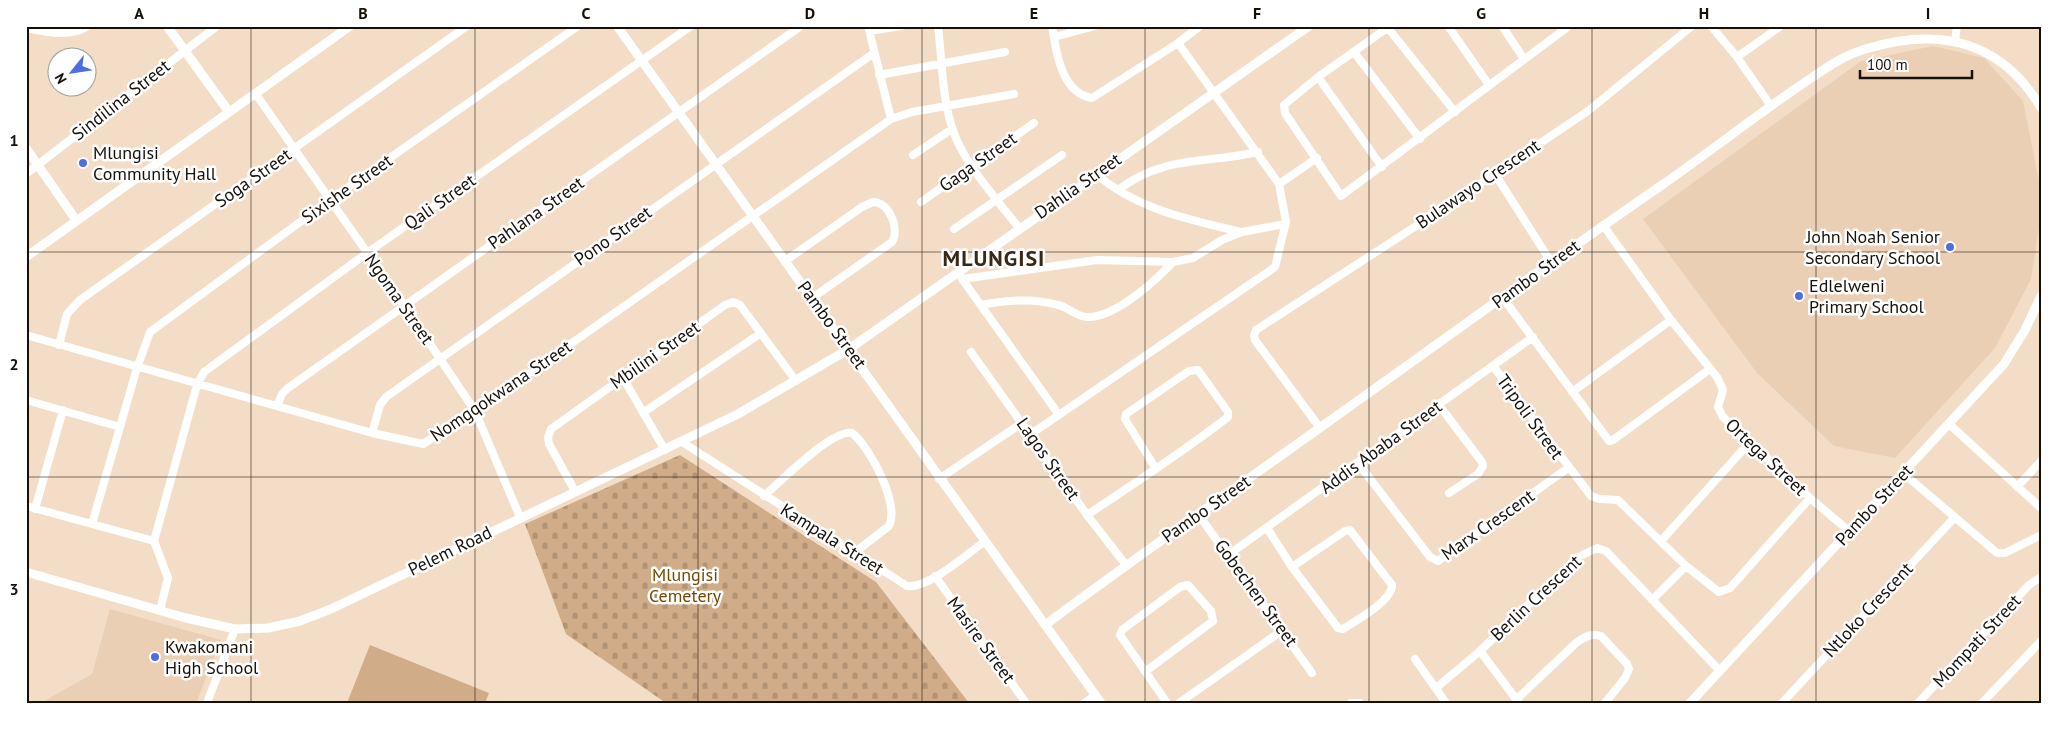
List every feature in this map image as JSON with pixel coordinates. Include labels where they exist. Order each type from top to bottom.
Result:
[{"type":"street","points":[[26,28],[70,33],[78,32],[88,26]]},
{"type":"street","points":[[166,26],[229,112]]},
{"type":"street","name":"Sindilina Street","points":[[26,174],[217,26]]},
{"type":"street","points":[[26,257],[350,26]]},
{"type":"street","name":"Soga Street","points":[[59,345],[65,319],[75,305],[468,26]]},
{"type":"street","name":"Sixishe Street","points":[[92,524],[137,368],[150,332],[330,200],[578,26]]},
{"type":"street","name":"Pambo Street","points":[[617,26],[849,348],[984,542],[1101,703]]},
{"type":"street","name":"Qali Street","points":[[197,384],[201,376],[211,366],[367,253],[691,26]]},
{"type":"street","name":"Pahlana Street","points":[[277,406],[282,394],[288,388],[801,26]]},
{"type":"street","points":[[892,119],[868,29],[901,26]]},
{"type":"street","points":[[938,26],[952,129],[973,165],[1019,228]]},
{"type":"street","points":[[1052,26],[1058,60],[1067,79],[1078,91],[1092,98],[1178,43],[1200,26]]},
{"type":"street","points":[[1054,37],[1095,26]]},
{"type":"street","name":"Dahlia Street","points":[[849,348],[959,275],[1019,228],[1309,26]]},
{"type":"street","points":[[1448,26],[1489,85]]},
{"type":"street","points":[[1502,26],[1524,59]]},
{"type":"street","points":[[1455,112],[1389,27],[1318,78],[1287,102],[1284,108],[1284,112],[1341,196],[1420,139],[1524,59],[1559,29],[1569,26]]},
{"type":"street","name":"Bulawayo Crescent","points":[[1320,428],[1257,343],[1254,335],[1256,330],[1495,174],[1594,106],[1692,26]]},
{"type":"street","points":[[1711,26],[1737,57],[1770,106]]},
{"type":"street","points":[[1737,57],[1781,26]]},
{"type":"street","points":[[1954,41],[1957,26]]},
{"type":"street","name":"Pambo Street","points":[[1045,624],[1770,106],[1822,71],[1864,49],[1917,39],[1954,41],[1987,53],[2008,67],[2023,82],[2041,108]]},
{"type":"street","points":[[1031,434],[1273,270],[1281,247],[1285,224],[1279,184],[1258,152],[1178,43]]},
{"type":"street","points":[[879,75],[1005,52]]},
{"type":"street","points":[[1354,52],[1420,139]]},
{"type":"street","name":"Pono Street","points":[[372,433],[383,399],[874,53]]},
{"type":"street","points":[[1318,78],[1382,167]]},
{"type":"street","name":"Ngoma Street","points":[[255,93],[404,305],[475,411],[520,517]]},
{"type":"street","name":"Nomgqokwana Street","points":[[26,336],[372,433],[423,444],[475,411],[892,119],[948,105],[1014,94]]},
{"type":"street","name":"Gaga Street","points":[[921,202],[1034,123]]},
{"type":"street","points":[[913,155],[952,129]]},
{"type":"street","points":[[26,148],[76,220]]},
{"type":"street","points":[[1118,190],[1136,177],[1169,164],[1258,152]]},
{"type":"street","points":[[954,229],[1062,155]]},
{"type":"street","points":[[1279,184],[1317,158]]},
{"type":"street","points":[[1096,174],[1118,190],[1148,207],[1242,232]]},
{"type":"street","points":[[1495,174],[1550,262]]},
{"type":"street","points":[[785,261],[862,207],[874,202],[883,205],[896,226],[896,237],[892,242],[812,298]]},
{"type":"street","points":[[959,275],[1097,260],[1173,262],[1193,258],[1222,240],[1242,232],[1285,224]]},
{"type":"street","name":"Ortega Street","points":[[1603,225],[1671,320],[1722,385],[1719,410],[1749,443],[1849,531]]},
{"type":"street","points":[[981,305],[997,302],[1043,302],[1059,305],[1083,316],[1093,316],[1120,305],[1146,289],[1173,262]]},
{"type":"street","points":[[959,275],[1059,415]]},
{"type":"street","name":"Pambo Street","points":[[1690,703],[2004,364],[2025,330],[2041,296]]},
{"type":"street","points":[[1503,298],[1606,440],[1611,441],[1710,369]]},
{"type":"street","name":"Mbilini Street","points":[[575,491],[549,444],[549,433],[553,427],[730,303],[740,305],[796,381]]},
{"type":"street","points":[[1572,392],[1671,320]]},
{"type":"street","points":[[644,412],[761,333]]},
{"type":"street","name":"Addis Ababa Street","points":[[1228,555],[1533,337]]},
{"type":"street","name":"Pelem Road","points":[[26,572],[235,629],[268,628],[314,616],[738,414],[849,348]]},
{"type":"street","name":"Lagos Street","points":[[971,352],[1087,515],[1126,565]]},
{"type":"street","name":"Tripoli Street","points":[[1493,366],[1568,468],[1593,498],[1618,500],[1686,566],[1715,589],[1726,591],[1810,498]]},
{"type":"street","points":[[1087,515],[1156,468],[1228,417],[1228,412],[1198,370],[1190,372],[1126,414],[1126,419],[1156,468]]},
{"type":"street","points":[[623,378],[665,450]]},
{"type":"street","points":[[160,610],[168,578],[154,541],[197,384]]},
{"type":"street","points":[[26,400],[120,427]]},
{"type":"street","points":[[1439,405],[1482,462],[1483,466],[1478,474],[1449,493]]},
{"type":"street","points":[[35,509],[63,410]]},
{"type":"street","points":[[939,479],[1022,423]]},
{"type":"street","points":[[1949,424],[2041,508]]},
{"type":"street","points":[[764,496],[812,453],[838,435],[852,433],[862,442],[885,487],[892,508],[888,526],[854,553]]},
{"type":"street","name":"Kampala Street","points":[[682,442],[907,586],[918,585],[935,576],[984,542]]},
{"type":"street","points":[[1661,541],[1749,443]]},
{"type":"street","points":[[2017,487],[2041,461]]},
{"type":"street","name":"Marx Crescent","points":[[1358,463],[1430,557],[1438,561],[1568,468]]},
{"type":"street","points":[[1903,473],[1997,553],[2005,553],[2041,535]]},
{"type":"street","points":[[26,506],[154,541]]},
{"type":"street","name":"Gobechen Street","points":[[1198,514],[1312,673]]},
{"type":"street","name":"Ntloko Crescent","points":[[1782,703],[1955,517]]},
{"type":"street","points":[[1267,528],[1292,567],[1340,629],[1387,598],[1392,590],[1392,585],[1350,530],[1345,531],[1292,567]]},
{"type":"street","name":"Berlin Crescent","points":[[1436,688],[1480,651],[1578,557],[1593,549],[1606,551],[1720,671]]},
{"type":"street","points":[[1652,600],[1686,566]]},
{"type":"street","name":"Masire Street","points":[[935,576],[1026,703]]},
{"type":"street","name":"Mompati Street","points":[[1918,703],[2038,578]]},
{"type":"street","points":[[1146,671],[1213,620],[1211,611],[1188,585],[1180,588],[1121,633],[1121,639],[1146,671],[1167,703]]},
{"type":"street","points":[[207,703],[235,629]]},
{"type":"street","points":[[1179,703],[1283,630]]},
{"type":"street","points":[[1480,651],[1518,701],[1576,643],[1584,637],[1601,636],[1627,664],[1629,669],[1625,678],[1605,703]]},
{"type":"street","points":[[1982,703],[2041,641]]},
{"type":"street","points":[[1415,658],[1446,703]]},
{"type":"street","points":[[1084,703],[1096,695]]},
{"type":"street","points":[[1351,703],[1360,703]]},
{"type":"shaded area","points":[[1933,46],[1984,58],[2023,101],[2041,192],[2041,215],[2031,279],[1995,348],[1895,458],[1834,446],[1757,373],[1643,219],[1861,61]]},
{"type":"shaded area","name":"Kwakomani High School","points":[[110,609],[221,640],[196,703],[41,703],[92,674]]},
{"type":"green space","name":"Mlungisi Cemetery","points":[[680,455],[876,582],[969,703],[666,703],[566,634],[525,524]]},
{"type":"green space","points":[[370,645],[489,693],[485,703],[347,703]]},
{"type":"place","name":"Mlungisi Community Hall","points":[[83,163]]},
{"type":"place","name":"John Noah Senior Secondary School","points":[[1950,247]]},
{"type":"place","name":"Edlelweni Primary School","points":[[1799,296]]},
{"type":"place","name":"Kwakomani High School","points":[[155,657]]},
{"type":"district","name":"MLUNGISI","points":[[994,258]]}]
